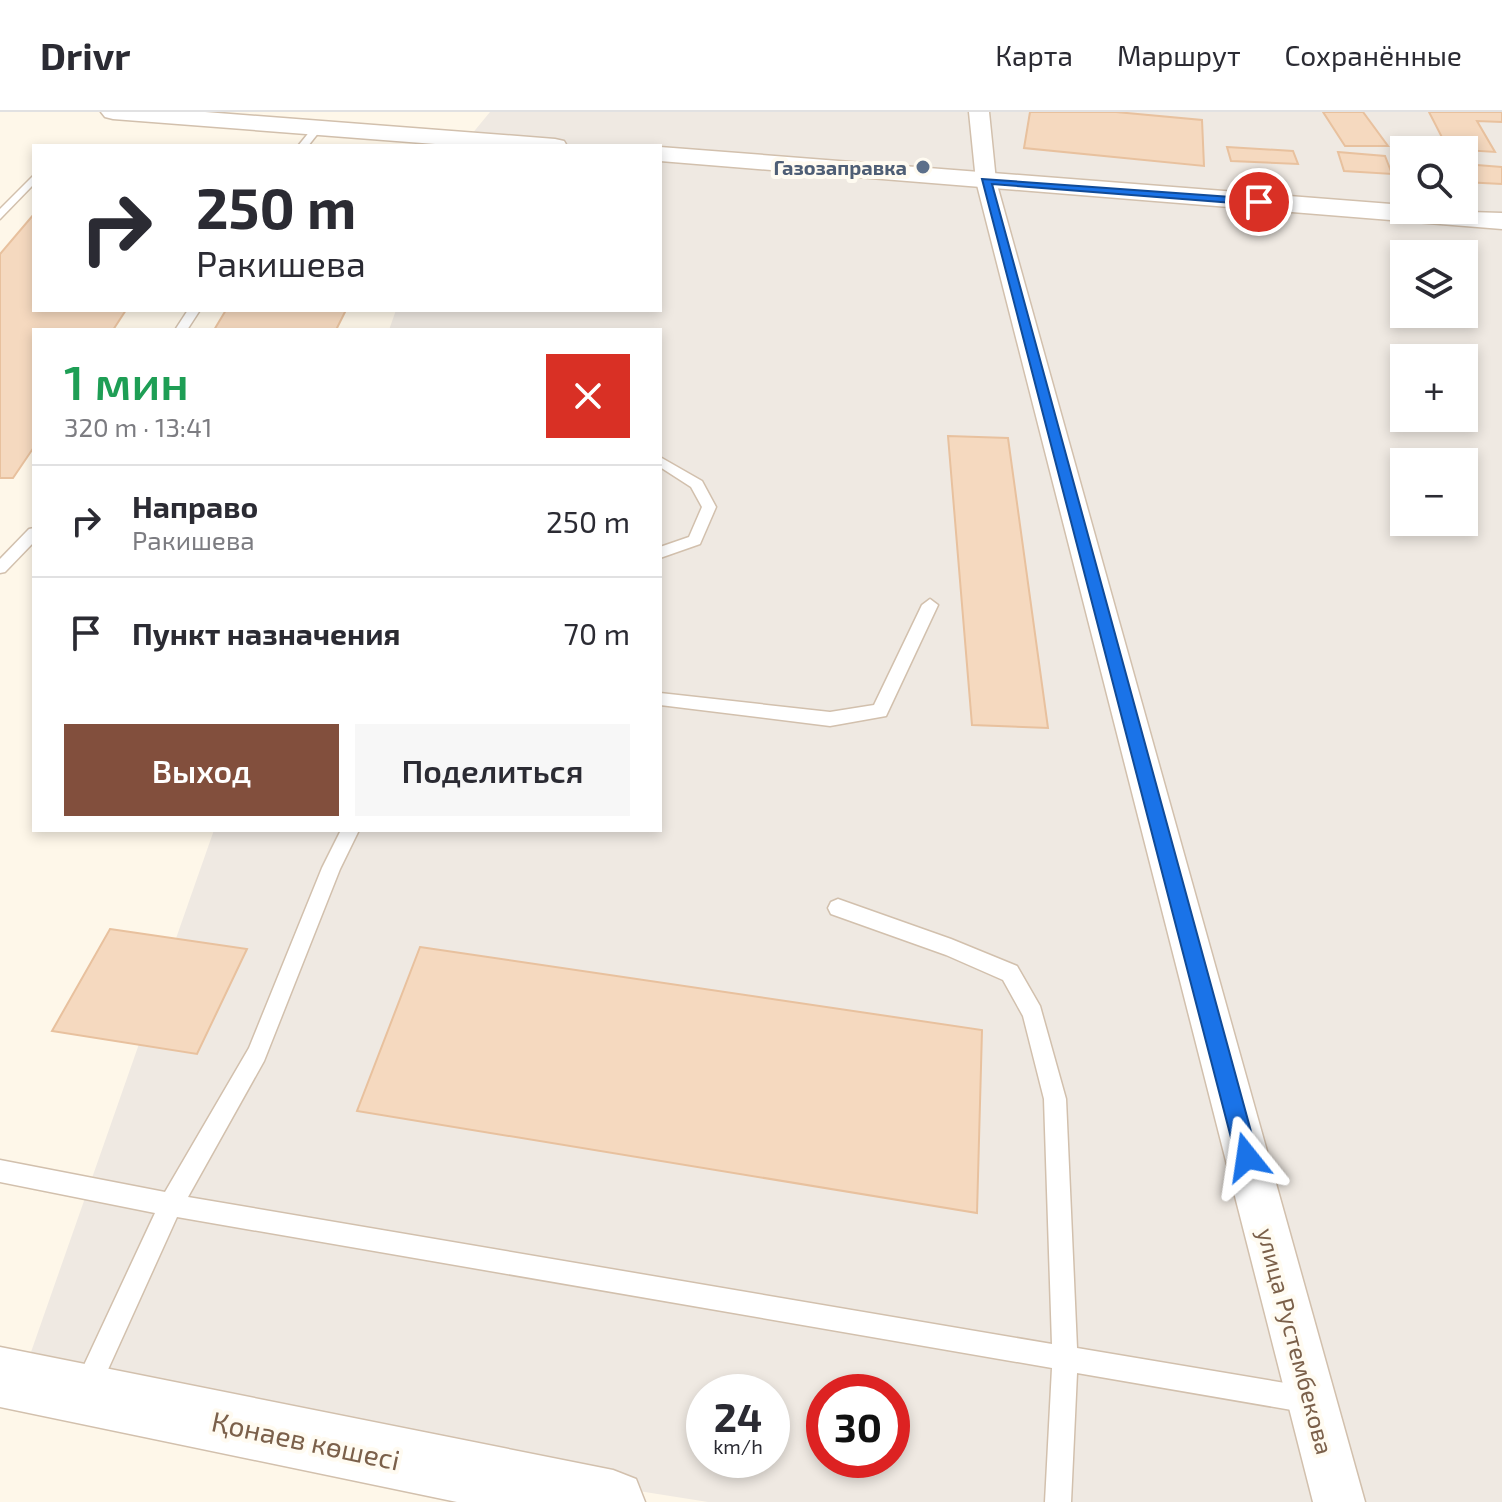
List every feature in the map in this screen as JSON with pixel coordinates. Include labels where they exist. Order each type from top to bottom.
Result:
[{"type":"street","points":[[113,112],[310,136],[506,144]]},
{"type":"street","name":"улица Рустембекова","points":[[979,112],[986,181],[1339,1502]]},
{"type":"street","points":[[662,154],[1502,221]]},
{"type":"street","name":"Қонаев көшесі","points":[[0,1377],[613,1502]]},
{"type":"lane","points":[[0,216],[32,180]]},
{"type":"lane","points":[[662,462],[697,484],[709,507],[695,540],[662,552]]},
{"type":"lane","points":[[0,568],[32,535]]},
{"type":"lane","points":[[662,699],[830,719],[880,711],[930,605]]},
{"type":"lane","points":[[84,1394],[171,1205],[257,1054],[349,832]]},
{"type":"lane","points":[[838,908],[951,948],[1010,973],[1033,1013],[1055,1099],[1065,1358],[1058,1502]]},
{"type":"lane","points":[[0,1171],[171,1205],[1313,1401]]},
{"type":"shaded area","points":[[490,112],[1502,112],[1502,1502],[708,1502],[17,1392],[213,832],[662,832],[662,328],[390,328],[395,312],[662,312],[662,144],[464,144]]},
{"type":"building","points":[[1030,112],[1116,112],[1202,120],[1204,166],[1024,148]]},
{"type":"building","points":[[1323,112],[1363,112],[1388,146],[1345,146]]},
{"type":"building","points":[[1429,112],[1502,112],[1502,122],[1477,121],[1495,152],[1478,151],[1478,136],[1441,136]]},
{"type":"building","points":[[1227,147],[1293,151],[1298,164],[1231,161]]},
{"type":"building","points":[[1338,152],[1385,156],[1390,174],[1344,171]]},
{"type":"building","points":[[1478,165],[1502,167],[1502,184],[1478,183]]},
{"type":"building","points":[[32,216],[32,312],[125,312],[114,328],[32,328],[32,450],[13,478],[0,478],[0,254]]},
{"type":"building","points":[[225,312],[345,312],[337,328],[215,328]]},
{"type":"building","points":[[948,436],[1008,438],[1048,728],[972,725]]},
{"type":"building","points":[[110,929],[247,949],[197,1054],[52,1031]]},
{"type":"building","points":[[420,947],[982,1030],[977,1213],[357,1111]]},
{"type":"place","name":"Газозаправка","points":[[923,167]]},
{"type":"route","points":[[1247,1157],[986,181],[1259,202]]}]
